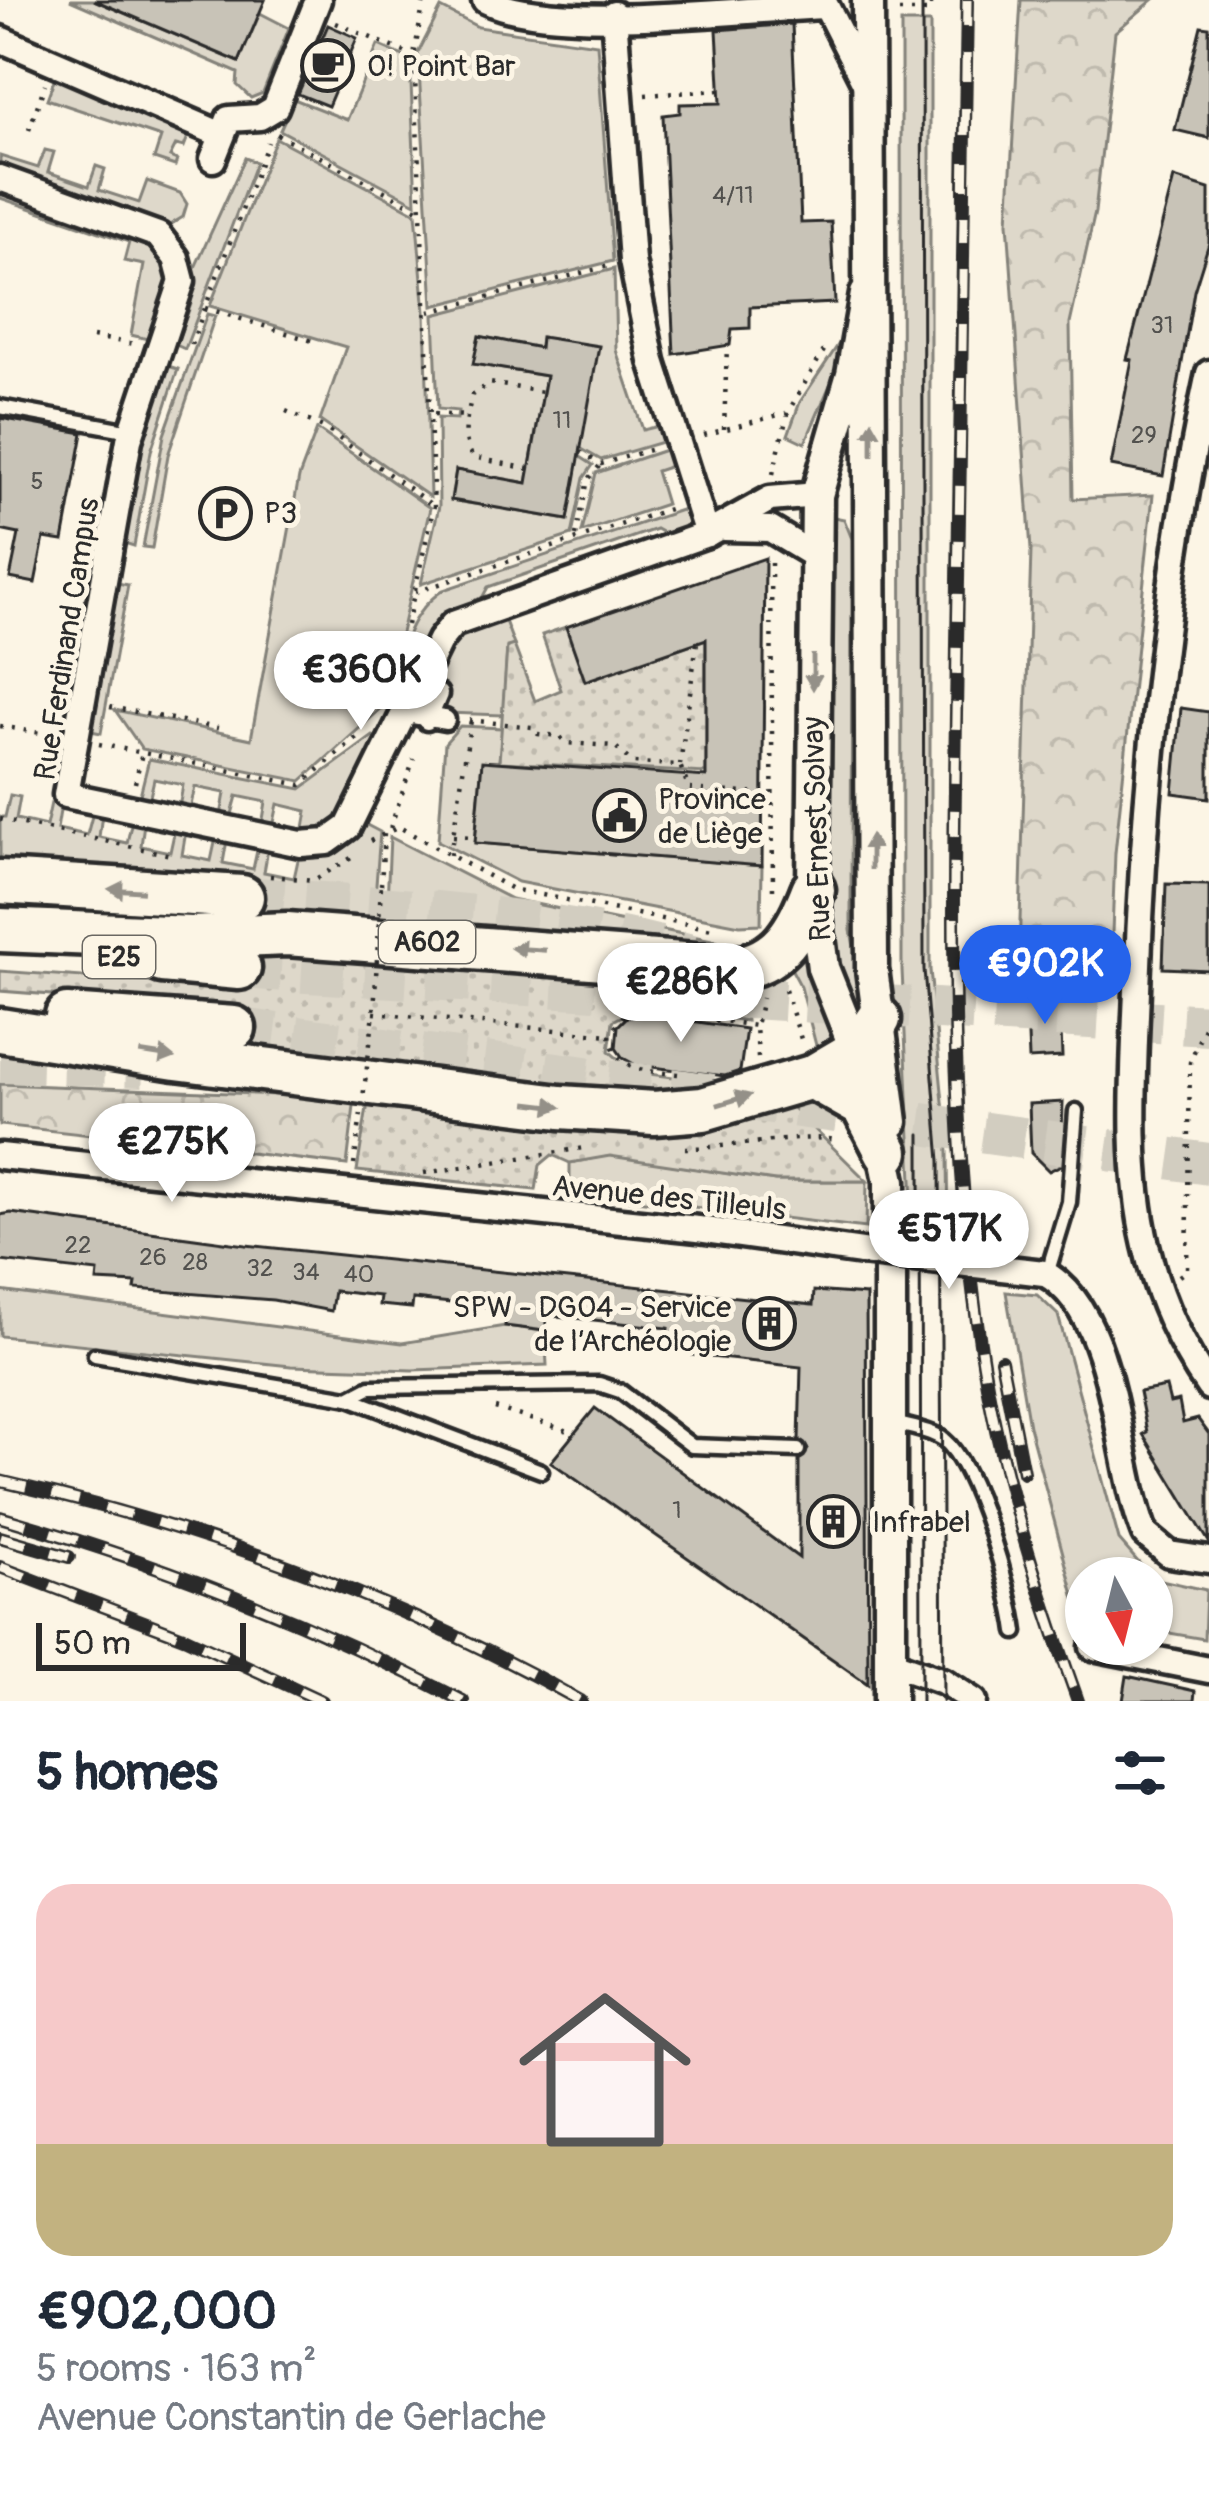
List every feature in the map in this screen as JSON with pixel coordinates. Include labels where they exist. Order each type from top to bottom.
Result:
[{"type":"highway","points":[[0,882],[247,884]]},
{"type":"highway","points":[[777,968],[813,890]]},
{"type":"highway","name":"A602","points":[[0,930],[191,938],[287,934],[777,968]]},
{"type":"highway","name":"E25","points":[[0,946],[239,968]]},
{"type":"highway","name":"E25","points":[[0,1011],[234,1028]]},
{"type":"highway","points":[[0,1030],[560,1107],[654,1113],[703,1109],[812,1077],[869,1035]]},
{"type":"highway","points":[[812,1077],[863,1106],[887,1152]]},
{"type":"street","points":[[485,0],[504,10],[564,20],[824,3],[867,87]]},
{"type":"street","name":"Rue Ernest Solvay","points":[[868,0],[866,294],[872,371],[869,1035],[887,1152],[884,1442],[890,1700]]},
{"type":"street","points":[[0,39],[218,147],[229,119],[260,116],[273,120],[316,7]]},
{"type":"street","points":[[614,14],[632,261],[676,442],[696,500],[715,531],[770,529],[813,555]]},
{"type":"street","name":"Rue Ferdinand Campus","points":[[0,178],[134,223],[158,235],[176,258],[180,296],[132,431],[67,795],[301,844],[327,842],[348,827],[440,640],[453,624],[715,531],[770,500],[817,495]]},
{"type":"street","name":"Rue Ernest Solvay","points":[[866,294],[852,374],[817,495],[813,890],[823,968],[869,1035]]},
{"type":"street","points":[[1209,373],[1164,622],[1138,937],[1134,1066],[1140,1211],[1161,1291],[1209,1387]]},
{"type":"street","name":"Rue Ernest Solvay","points":[[817,495],[855,508],[872,555]]},
{"type":"street","points":[[428,718],[438,694]]},
{"type":"street","name":"Avenue des Tilleuls","points":[[0,1156],[1045,1273]]},
{"type":"street","points":[[1045,1273],[1066,1287],[1090,1325],[1145,1534],[1169,1554],[1209,1559]]},
{"type":"street","points":[[890,1662],[943,1681],[974,1701]]},
{"type":"street","points":[[1173,1663],[1209,1670]]},
{"type":"lane","points":[[0,407],[132,431]]},
{"type":"lane","points":[[1045,1273],[1069,1202],[1076,1111]]},
{"type":"lane","points":[[95,1355],[350,1398],[542,1471]]},
{"type":"lane","points":[[350,1398],[370,1387],[599,1384],[620,1391],[692,1446],[798,1450]]},
{"type":"lane","points":[[884,1442],[943,1439],[958,1460],[1011,1591],[1016,1632]]},
{"type":"path","points":[[399,661],[434,506],[434,414],[414,56],[424,0]]},
{"type":"path","points":[[901,0],[901,11]]},
{"type":"path","points":[[930,0],[930,10]]},
{"type":"path","points":[[316,7],[414,56]]},
{"type":"path","points":[[29,130],[53,62]]},
{"type":"path","points":[[621,96],[721,90]]},
{"type":"path","points":[[185,360],[273,120],[420,210]]},
{"type":"path","points":[[429,312],[632,261]]},
{"type":"path","points":[[205,308],[316,342]]},
{"type":"path","points":[[724,430],[727,346]]},
{"type":"path","points":[[529,469],[473,457],[464,441],[468,416],[472,395],[490,383],[543,392]]},
{"type":"path","points":[[286,411],[323,427],[434,506]]},
{"type":"path","points":[[576,538],[588,480],[601,464],[788,412]]},
{"type":"path","points":[[434,414],[468,416]]},
{"type":"path","points":[[580,452],[601,464]]},
{"type":"path","points":[[415,592],[696,500]]},
{"type":"path","points":[[697,642],[680,765],[689,789],[773,795]]},
{"type":"path","points":[[102,745],[110,706],[218,728]]},
{"type":"path","points":[[350,1194],[374,1013],[387,831],[428,718]]},
{"type":"path","points":[[0,725],[301,785],[375,720]]},
{"type":"path","points":[[450,855],[471,720],[532,727],[538,734],[560,736],[565,743],[615,746],[632,764],[680,765]]},
{"type":"path","points":[[0,819],[187,858]]},
{"type":"path","points":[[387,831],[434,846],[512,889],[718,930]]},
{"type":"path","points":[[247,884],[314,880],[346,866],[387,831]]},
{"type":"path","points":[[453,836],[476,838]]},
{"type":"path","points":[[762,1091],[756,1026],[765,986],[777,968]]},
{"type":"path","points":[[777,968],[812,1077]]},
{"type":"path","points":[[610,1035],[625,1014],[645,1009],[756,1026]]},
{"type":"path","points":[[374,1013],[610,1035]]},
{"type":"path","points":[[1161,1291],[1186,1270],[1190,1063],[1209,1016]]},
{"type":"path","points":[[610,1035],[620,1059],[635,1069],[698,1076]]},
{"type":"path","points":[[673,1146],[766,1145],[824,1135]]},
{"type":"path","points":[[406,1200],[416,1174],[610,1144]]},
{"type":"path","points":[[449,1386],[460,1398],[575,1433]]},
{"type":"green space","points":[[70,0],[94,0],[239,62],[260,13],[289,28],[263,93],[251,98],[237,85],[238,73]]},
{"type":"green space","points":[[1021,0],[1153,0],[1115,32],[1095,212],[1070,324],[1073,499],[1153,495],[1115,853],[1110,987],[1018,989],[1031,550],[1008,222]]},
{"type":"green space","points":[[441,8],[478,27],[597,44],[613,261],[433,306],[418,53]]},
{"type":"green space","points":[[901,23],[930,23],[930,970],[948,1152],[949,1244],[915,1244],[902,970]]},
{"type":"green space","points":[[378,45],[410,59],[416,203],[280,130],[294,99],[347,120]]},
{"type":"green space","points":[[55,77],[189,134],[184,147],[176,145],[170,157],[177,160],[175,166],[154,159],[161,137],[47,99]]},
{"type":"green space","points":[[276,138],[416,213],[425,312],[430,497],[320,421],[346,347],[210,306]]},
{"type":"green space","points":[[45,150],[54,152],[48,172],[89,186],[96,166],[105,169],[99,190],[139,203],[147,181],[180,193],[187,204],[183,217],[168,226],[0,166],[0,156],[38,168]]},
{"type":"green space","points":[[245,158],[256,162],[185,349],[176,345],[191,304],[193,272]]},
{"type":"green space","points":[[0,192],[98,221],[146,245],[162,260],[169,284],[152,340],[131,335],[144,265],[124,261],[129,242],[0,198]]},
{"type":"green space","points":[[614,269],[616,350],[643,430],[667,424],[672,439],[601,460],[580,448],[541,338],[540,348],[479,336],[474,364],[546,376],[527,483],[456,470],[451,500],[567,520],[579,456],[593,465],[584,478],[572,535],[421,584],[439,506],[438,418],[457,419],[458,411],[438,409],[434,315]]},
{"type":"green space","points":[[207,314],[215,316],[168,455],[152,548],[143,547],[164,435]]},
{"type":"green space","points":[[844,336],[845,350],[805,443],[788,435],[800,402]]},
{"type":"green space","points":[[168,366],[178,369],[151,451],[134,546],[124,543],[140,449]]},
{"type":"green space","points":[[317,429],[430,508],[384,706],[301,781],[142,749],[115,710],[251,739],[299,477]]},
{"type":"green space","points":[[674,447],[680,463],[656,471],[666,504],[582,532],[596,473]]},
{"type":"green space","points":[[693,506],[700,525],[669,536],[656,529],[488,587],[481,600],[448,617],[406,683],[403,657],[409,631],[423,608],[443,590]]},
{"type":"green space","points":[[844,519],[852,539],[851,930],[864,1003],[857,1013],[828,952],[825,522]]},
{"type":"green space","points":[[117,583],[128,585],[101,733],[91,731]]},
{"type":"green space","points":[[502,613],[514,645],[507,648],[503,715],[446,713],[446,698],[425,686],[451,637]]},
{"type":"green space","points":[[566,627],[586,681],[706,639],[706,773],[499,762],[507,647],[514,645],[535,701],[561,690],[542,635]]},
{"type":"green space","points":[[460,726],[502,728],[499,762],[482,762],[475,843],[762,866],[761,924],[740,925],[518,882],[438,841],[445,743]]},
{"type":"green space","points":[[373,736],[380,741],[347,812],[325,833],[303,834],[307,811],[278,804],[273,827],[262,825],[266,802],[237,796],[231,818],[221,816],[225,793],[195,787],[190,810],[179,808],[183,785],[154,779],[149,801],[139,799],[149,759],[301,789]]},
{"type":"green space","points":[[10,795],[20,797],[16,819],[46,826],[51,803],[61,805],[57,829],[87,835],[93,812],[102,814],[99,837],[127,843],[132,820],[144,823],[141,846],[170,852],[175,829],[186,831],[182,855],[211,861],[216,838],[227,840],[223,863],[253,869],[258,846],[268,849],[264,872],[294,878],[300,851],[359,821],[380,832],[373,924],[241,915],[0,870],[0,817],[5,817]]},
{"type":"green space","points":[[390,837],[511,899],[736,945],[733,956],[386,924]]},
{"type":"green space","points":[[803,941],[850,1047],[820,1061],[801,987],[786,959]]},
{"type":"green space","points":[[239,947],[742,980],[746,1021],[643,1005],[613,1021],[609,1051],[633,1072],[747,1086],[697,1101],[231,1052],[235,1009],[0,991],[0,971],[236,988]]},
{"type":"green space","points":[[0,1084],[355,1098],[347,1165],[234,1151],[232,1157],[209,1153],[209,1148],[0,1125]]},
{"type":"green space","points":[[368,1101],[652,1134],[792,1107],[867,1181],[775,1181],[610,1156],[570,1163],[552,1155],[540,1165],[536,1190],[357,1171]]},
{"type":"green space","points":[[610,1155],[775,1181],[867,1181],[866,1228],[570,1192],[570,1163]]},
{"type":"green space","points":[[0,1291],[402,1343],[505,1326],[545,1331],[547,1365],[413,1370],[291,1366],[0,1336]]},
{"type":"green space","points":[[1006,1292],[1037,1295],[1058,1315],[1119,1540],[1134,1557],[1065,1557],[1065,1561],[1029,1426]]},
{"type":"green space","points":[[1173,1583],[1206,1590],[1204,1639],[1173,1634]]},
{"type":"building","points":[[94,0],[265,0],[239,62]]},
{"type":"building","points":[[792,24],[801,223],[831,222],[835,303],[750,307],[750,328],[732,329],[730,345],[674,354],[663,115],[680,113],[680,104],[721,103],[717,30]]},
{"type":"building","name":"O! Point Bar","points":[[328,25],[357,38],[328,106],[298,94]]},
{"type":"building","points":[[1201,26],[1209,27],[1209,138],[1175,130]]},
{"type":"building","points":[[1174,178],[1209,189],[1209,243],[1194,291],[1163,476],[1111,466],[1132,360],[1127,359]]},
{"type":"building","points":[[479,336],[540,348],[541,337],[599,346],[568,520],[451,500],[456,470],[527,483],[546,376],[473,364]]},
{"type":"building","points":[[0,418],[83,433],[63,541],[44,538],[35,583],[10,578],[19,534],[0,530]]},
{"type":"building","points":[[765,558],[762,866],[475,843],[482,761],[706,777],[706,639],[585,681],[566,627]]},
{"type":"building","points":[[1181,708],[1209,712],[1209,798],[1173,793]]},
{"type":"building","points":[[1166,884],[1209,885],[1209,970],[1163,968]]},
{"type":"building","points":[[1047,991],[1060,1002],[1062,1057],[1029,1059],[1027,1012],[1037,993]]},
{"type":"building","points":[[643,1014],[746,1029],[740,1071],[725,1076],[636,1065],[623,1058],[616,1048],[618,1026],[627,1017]]},
{"type":"building","points":[[1063,1102],[1061,1165],[1049,1171],[1031,1153],[1029,1104]]},
{"type":"building","points":[[0,1215],[246,1245],[813,1305],[814,1291],[866,1295],[868,1684],[551,1462],[595,1408],[799,1558],[799,1460],[808,1449],[799,1440],[801,1367],[692,1355],[694,1339],[667,1336],[668,1328],[547,1315],[545,1331],[505,1326],[507,1309],[413,1299],[412,1308],[379,1305],[380,1296],[334,1291],[331,1311],[273,1300],[135,1289],[136,1283],[97,1281],[98,1272],[0,1261]]},
{"type":"building","points":[[1166,1387],[1170,1403],[1179,1401],[1183,1423],[1198,1419],[1209,1434],[1209,1542],[1143,1434],[1147,1432],[1139,1392]]},
{"type":"building","points":[[1127,1676],[1195,1691],[1194,1701],[1123,1701]]},
{"type":"tunnel","points":[[242,897],[524,922],[691,955]]},
{"type":"tunnel","points":[[239,968],[1209,1025]]},
{"type":"tunnel","points":[[234,1028],[1209,1164]]},
{"type":"tunnel","points":[[0,1062],[143,1066]]},
{"type":"tram line","points":[[922,0],[924,970],[940,1161],[943,1701]]},
{"type":"tram line","points":[[920,1134],[921,1701]]},
{"type":"railway","points":[[967,0],[954,907],[962,1169],[980,1343],[997,1434],[1033,1569],[1078,1701]]},
{"type":"railway","points":[[1001,1360],[1023,1472]]},
{"type":"railway","points":[[0,1481],[151,1520],[298,1570],[442,1630],[581,1701]]},
{"type":"railway","points":[[0,1517],[236,1597],[463,1701]]},
{"type":"railway","points":[[0,1537],[69,1557]]},
{"type":"railway","points":[[0,1567],[186,1638],[322,1701]]},
{"type":"place","name":"O! Point Bar","points":[[328,66]]},
{"type":"place","name":"P3","points":[[225,513]]},
{"type":"place","name":"Province de Liège","points":[[619,816]]},
{"type":"place","name":"SPW - DGO4 - Service de l’Archéologie","points":[[770,1324]]},
{"type":"place","name":"Infrabel","points":[[833,1522]]}]
